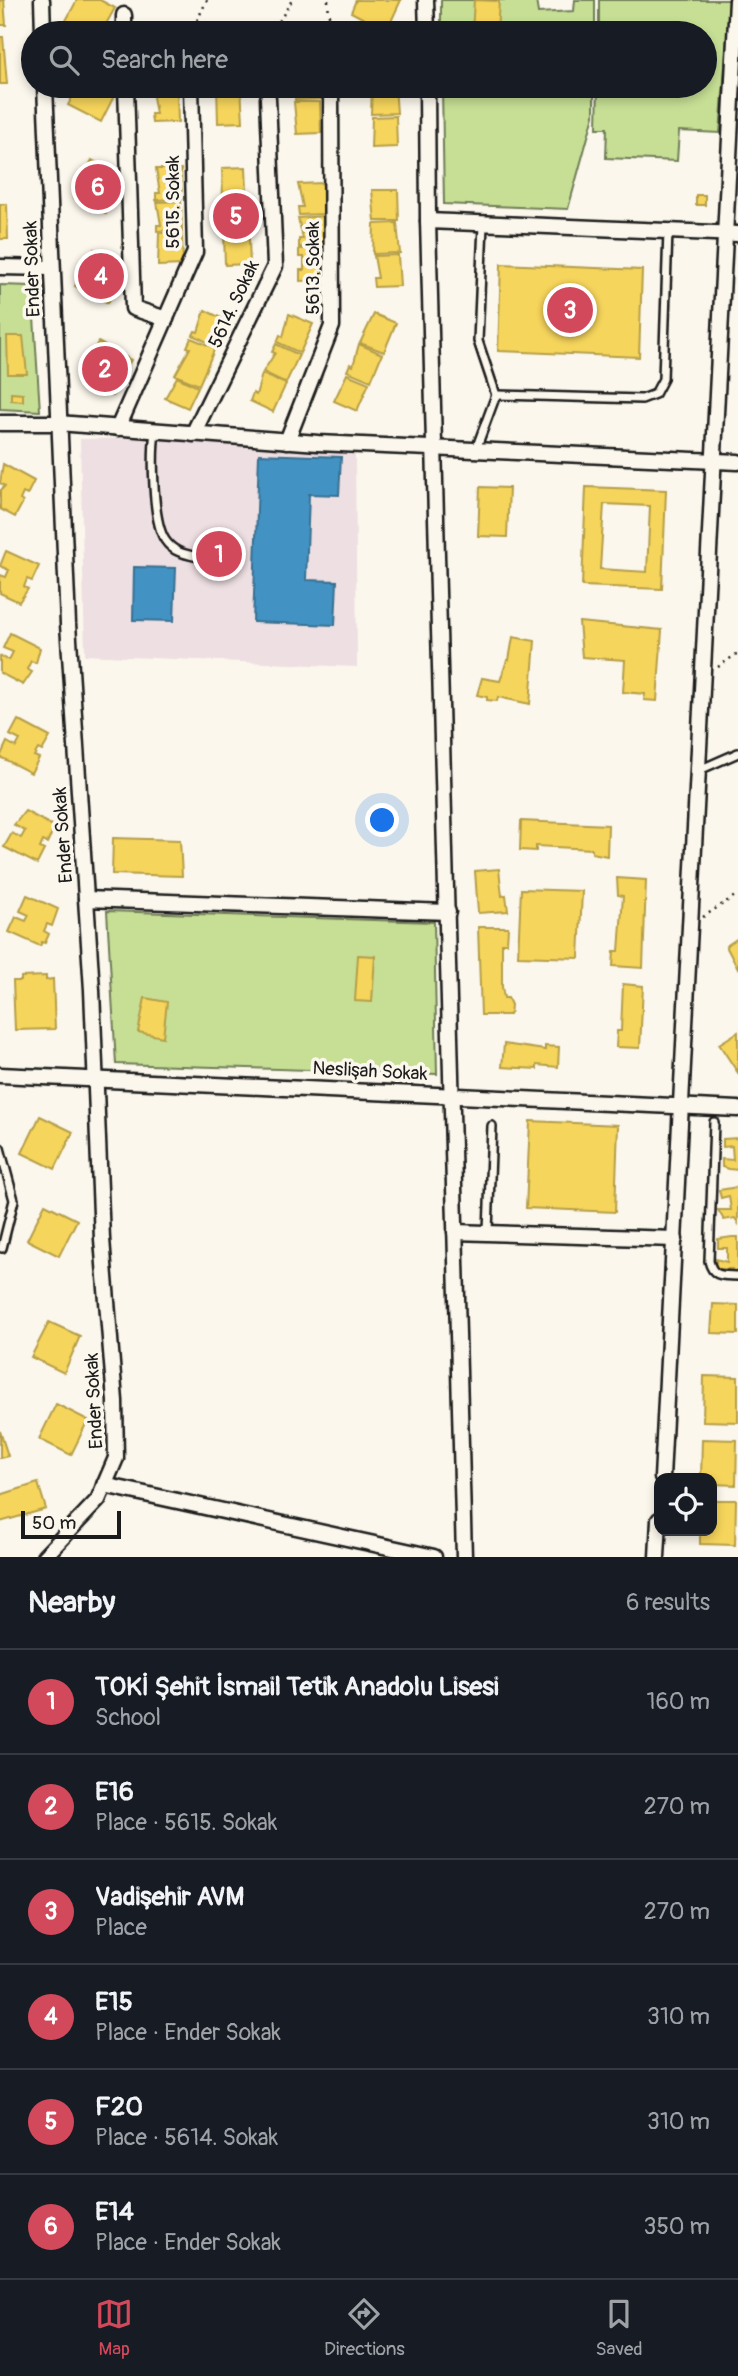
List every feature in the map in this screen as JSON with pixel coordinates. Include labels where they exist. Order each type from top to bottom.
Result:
[{"type":"street","points":[[42,0],[43,21]]},
{"type":"street","points":[[426,0],[427,21]]},
{"type":"street","points":[[662,1473],[713,461],[731,233],[737,0]]},
{"type":"street","points":[[124,15],[124,21]]},
{"type":"street","name":"Ender Sokak","points":[[44,1557],[98,1500],[116,1458],[115,1401],[102,1239],[97,1078],[58,423],[45,98]]},
{"type":"street","points":[[126,98],[133,308],[166,319]]},
{"type":"street","name":"5615. Sokak","points":[[118,428],[195,252],[191,98]]},
{"type":"street","name":"5614. Sokak","points":[[193,433],[275,266],[268,98]]},
{"type":"street","name":"5613. Sokak","points":[[287,441],[332,326],[331,98]]},
{"type":"street","points":[[427,98],[428,221],[464,1557]]},
{"type":"street","points":[[428,221],[731,233]]},
{"type":"street","points":[[0,267],[51,268]]},
{"type":"street","points":[[0,423],[58,423],[287,441],[738,462]]},
{"type":"street","points":[[86,900],[448,912]]},
{"type":"street","name":"Neslişah Sokak","points":[[0,1075],[738,1109]]},
{"type":"street","points":[[455,1232],[674,1239]]},
{"type":"street","points":[[104,1485],[434,1557]]},
{"type":"street","points":[[657,1557],[658,1536]]},
{"type":"lane","points":[[475,449],[496,395],[478,341],[483,225]]},
{"type":"lane","points":[[496,395],[642,399],[655,394],[663,379],[668,231]]},
{"type":"lane","points":[[155,431],[153,447],[157,507],[164,539],[178,553],[198,557]]},
{"type":"lane","points":[[696,771],[738,753]]},
{"type":"lane","points":[[714,1122],[709,1261],[711,1271],[716,1275],[738,1276]]},
{"type":"lane","points":[[488,1231],[492,1126]]},
{"type":"lane","points":[[0,1148],[14,1200],[2,1248]]},
{"type":"path","points":[[197,21],[207,0]]},
{"type":"path","points":[[279,21],[292,0]]},
{"type":"path","points":[[328,0],[329,21]]},
{"type":"path","points":[[701,679],[738,653]]},
{"type":"path","points":[[689,926],[738,894]]},
{"type":"shaded area","points":[[144,438],[355,454],[357,667],[85,655],[80,439]]},
{"type":"green space","points":[[441,0],[536,0],[538,13],[574,11],[575,0],[595,0],[595,21],[441,21]]},
{"type":"green space","points":[[599,0],[730,0],[720,133],[679,131],[677,161],[606,158],[607,128],[597,128],[598,98],[717,98],[717,21],[599,21]]},
{"type":"green space","points":[[442,98],[594,98],[594,115],[568,209],[444,204]]},
{"type":"green space","points":[[0,285],[32,286],[40,411],[0,409]]},
{"type":"green space","points":[[107,911],[434,922],[437,1074],[116,1064]]},
{"type":"building: Homes","points":[[0,0],[4,0],[6,25],[0,25]]},
{"type":"building: Homes","points":[[77,0],[100,0],[115,8],[108,21],[66,21]]},
{"type":"building: Homes","points":[[356,0],[401,0],[391,21],[368,21],[351,12]]},
{"type":"building: Homes","points":[[474,0],[499,1],[498,21],[473,21]]},
{"type":"building: Homes","points":[[0,37],[3,37],[7,84],[0,84]]},
{"type":"building: Homes","points":[[72,98],[113,98],[101,122],[68,105]]},
{"type":"building: Homes","points":[[153,98],[177,98],[178,122],[152,123],[151,114],[156,114]]},
{"type":"building: Homes","points":[[217,98],[242,98],[243,122],[218,123]]},
{"type":"building: Homes","points":[[295,98],[321,99],[295,100]]},
{"type":"building: Homes","points":[[372,98],[396,98],[397,113],[371,114]]},
{"type":"building: Homes","points":[[294,102],[320,102],[321,133],[297,134]]},
{"type":"building: Homes","points":[[396,116],[397,147],[371,148],[372,117]]},
{"type":"building: Homes","points":[[92,160],[124,178],[106,214],[73,197]]},
{"type":"building: Homes","points":[[246,167],[250,264],[225,265],[222,168]]},
{"type":"building: Homes","points":[[156,169],[181,169],[182,199],[156,200],[156,193],[160,193]]},
{"type":"building: Homes","points":[[323,183],[325,214],[299,215],[298,207],[303,207],[298,184]]},
{"type":"building: Homes","points":[[372,190],[398,190],[399,221],[375,221]]},
{"type":"building: Homes","points":[[696,195],[705,195],[705,205],[696,205]]},
{"type":"building: Homes","points":[[181,201],[182,230],[157,231],[157,225],[161,225],[157,202]]},
{"type":"building: Homes","points":[[0,204],[7,204],[8,239],[0,239]]},
{"type":"building: Homes","points":[[324,216],[326,246],[299,247],[299,239],[303,239],[298,218]]},
{"type":"building: Homes","points":[[397,223],[400,253],[373,254],[374,224]]},
{"type":"building: Homes","points":[[182,232],[183,265],[158,266],[159,233]]},
{"type":"building: Homes","points":[[325,248],[325,280],[300,281],[300,270],[304,270],[304,257],[299,257],[299,249]]},
{"type":"building: Homes","points":[[94,249],[127,267],[108,303],[75,286]]},
{"type":"building: Homes","points":[[398,255],[400,286],[374,287],[373,278],[378,278],[374,256]]},
{"type":"building: Homes","points":[[501,264],[642,270],[639,357],[498,351]]},
{"type":"building: Homes","points":[[205,310],[227,321],[215,346],[193,335],[195,331],[198,332]]},
{"type":"building: Homes","points":[[289,314],[313,324],[300,353],[277,342],[280,335],[283,337]]},
{"type":"building: Homes","points":[[374,314],[396,323],[384,352],[360,343]]},
{"type":"building: Homes","points":[[7,336],[23,336],[27,374],[8,374]]},
{"type":"building: Homes","points":[[191,338],[215,348],[199,385],[175,375],[190,348],[187,347]]},
{"type":"building: Homes","points":[[98,342],[131,360],[112,396],[79,379]]},
{"type":"building: Homes","points":[[276,344],[299,355],[286,383],[263,372],[275,353],[272,352]]},
{"type":"building: Homes","points":[[359,344],[382,354],[371,381],[347,371],[350,364],[353,366]]},
{"type":"building: Homes","points":[[262,374],[286,384],[273,412],[250,401],[253,393],[256,395]]},
{"type":"building: Homes","points":[[347,374],[369,383],[357,411],[334,401]]},
{"type":"building: Homes","points":[[177,377],[198,387],[188,408],[165,398]]},
{"type":"building: Homes","points":[[11,393],[23,394],[23,401],[11,400]]},
{"type":"building: Homes","points":[[3,464],[34,481],[27,495],[23,493],[20,500],[23,502],[15,517],[0,509],[0,491],[5,486],[0,483]]},
{"type":"building: Homes","points":[[480,487],[509,488],[507,537],[478,536]]},
{"type":"building: Homes","points":[[586,487],[666,490],[662,589],[582,586]],"holes":[[[604,504],[650,506],[647,572],[600,569]]]},
{"type":"building: Homes","points":[[6,551],[39,566],[32,581],[27,579],[24,587],[28,589],[19,602],[0,593],[0,575],[6,577],[9,570],[0,566]]},
{"type":"building: Homes","points":[[579,622],[662,630],[657,701],[644,700],[645,694],[623,692],[625,660],[582,657]]},
{"type":"building: Homes","points":[[10,633],[40,648],[36,663],[31,661],[27,669],[32,672],[23,685],[0,673],[0,656],[9,660],[13,652],[3,648]]},
{"type":"building: Homes","points":[[513,637],[535,641],[530,704],[498,697],[497,701],[487,700],[487,697],[477,695],[482,678],[500,681],[509,660]]},
{"type":"building: Homes","points":[[18,720],[50,737],[42,751],[38,749],[34,756],[39,758],[31,773],[0,757],[7,742],[16,747],[20,740],[10,735]]},
{"type":"building: Homes","points":[[25,811],[55,827],[47,843],[43,841],[40,848],[44,850],[37,864],[4,847],[12,833],[21,838],[25,831],[14,825]]},
{"type":"building: Homes","points":[[521,821],[608,825],[607,856],[592,853],[592,849],[536,846],[536,851],[520,850]]},
{"type":"building: Homes","points":[[113,838],[180,840],[182,876],[112,874]]},
{"type":"building: Homes","points":[[499,869],[502,896],[506,895],[508,911],[478,913],[475,871]]},
{"type":"building: Homes","points":[[617,878],[646,880],[643,968],[613,966],[614,951],[619,951],[623,896],[618,895]]},
{"type":"building: Homes","points":[[521,889],[582,891],[579,958],[518,956]]},
{"type":"building: Homes","points":[[27,895],[58,909],[52,926],[47,924],[44,931],[49,934],[45,943],[42,942],[40,946],[9,932],[16,917],[26,921],[29,915],[20,911]]},
{"type":"building: Homes","points":[[478,927],[508,927],[507,943],[502,943],[502,987],[504,998],[508,998],[511,1005],[510,1015],[481,1015]]},
{"type":"building: Homes","points":[[738,938],[738,969],[726,946]]},
{"type":"building: Homes","points":[[358,955],[375,956],[372,1002],[355,1001]]},
{"type":"building: Homes","points":[[46,976],[46,980],[53,979],[55,1029],[15,1030],[13,981],[21,981],[21,977]]},
{"type":"building: Homes","points":[[623,984],[643,986],[640,1048],[616,1047],[617,1031],[621,1031]]},
{"type":"building: Homes","points":[[145,998],[167,1002],[163,1037],[138,1032]]},
{"type":"building: Homes","points":[[738,1032],[738,1073],[719,1044]]},
{"type":"building: Homes","points":[[504,1044],[545,1050],[545,1046],[559,1047],[558,1067],[502,1067]]},
{"type":"building: Homes","points":[[40,1116],[73,1132],[55,1169],[22,1153]]},
{"type":"building: Homes","points":[[530,1121],[618,1125],[615,1212],[526,1208]]},
{"type":"building: Homes","points":[[738,1138],[738,1170],[722,1167],[722,1159],[733,1160],[732,1146],[723,1147],[723,1139]]},
{"type":"building: Homes","points":[[738,1187],[738,1223],[735,1218],[724,1220],[718,1210],[731,1210],[729,1196],[721,1198],[719,1190]]},
{"type":"building: Homes","points":[[45,1204],[77,1220],[59,1256],[27,1240]]},
{"type":"building: Homes","points":[[738,1237],[738,1273],[732,1273],[732,1269],[716,1269],[716,1259],[727,1262],[727,1248],[718,1248],[718,1239]]},
{"type":"building: Homes","points":[[713,1304],[738,1305],[738,1334],[711,1333]]},
{"type":"building: Homes","points":[[49,1322],[80,1336],[64,1373],[31,1357]]},
{"type":"building: Homes","points":[[704,1376],[738,1377],[738,1422],[703,1421]]},
{"type":"building: Homes","points":[[56,1404],[88,1420],[71,1455],[39,1439]]},
{"type":"building: Homes","points":[[0,1431],[8,1456],[0,1458]]},
{"type":"building: Homes","points":[[702,1439],[737,1440],[736,1485],[717,1484],[717,1473],[701,1473]]},
{"type":"building: Homes","points":[[38,1483],[46,1509],[0,1522],[0,1495]]},
{"type":"building: Homes","points":[[717,1500],[736,1500],[735,1545],[700,1544],[700,1536],[717,1536]]},
{"type":"building: Schools","points":[[259,454],[341,457],[339,495],[309,494],[306,580],[337,581],[335,625],[253,622]]},
{"type":"building: Schools","points":[[134,567],[176,568],[174,621],[133,620]]},
{"type":"place","name":"E14","points":[[98,187]]},
{"type":"place","name":"F20","points":[[236,216]]},
{"type":"place","name":"E15","points":[[101,276]]},
{"type":"place","name":"Vadişehir AVM","points":[[570,310]]},
{"type":"place","name":"E16","points":[[105,369]]},
{"type":"place","name":"TOKİ Şehit İsmail Tetik Anadolu Lisesi","points":[[219,554]]}]
